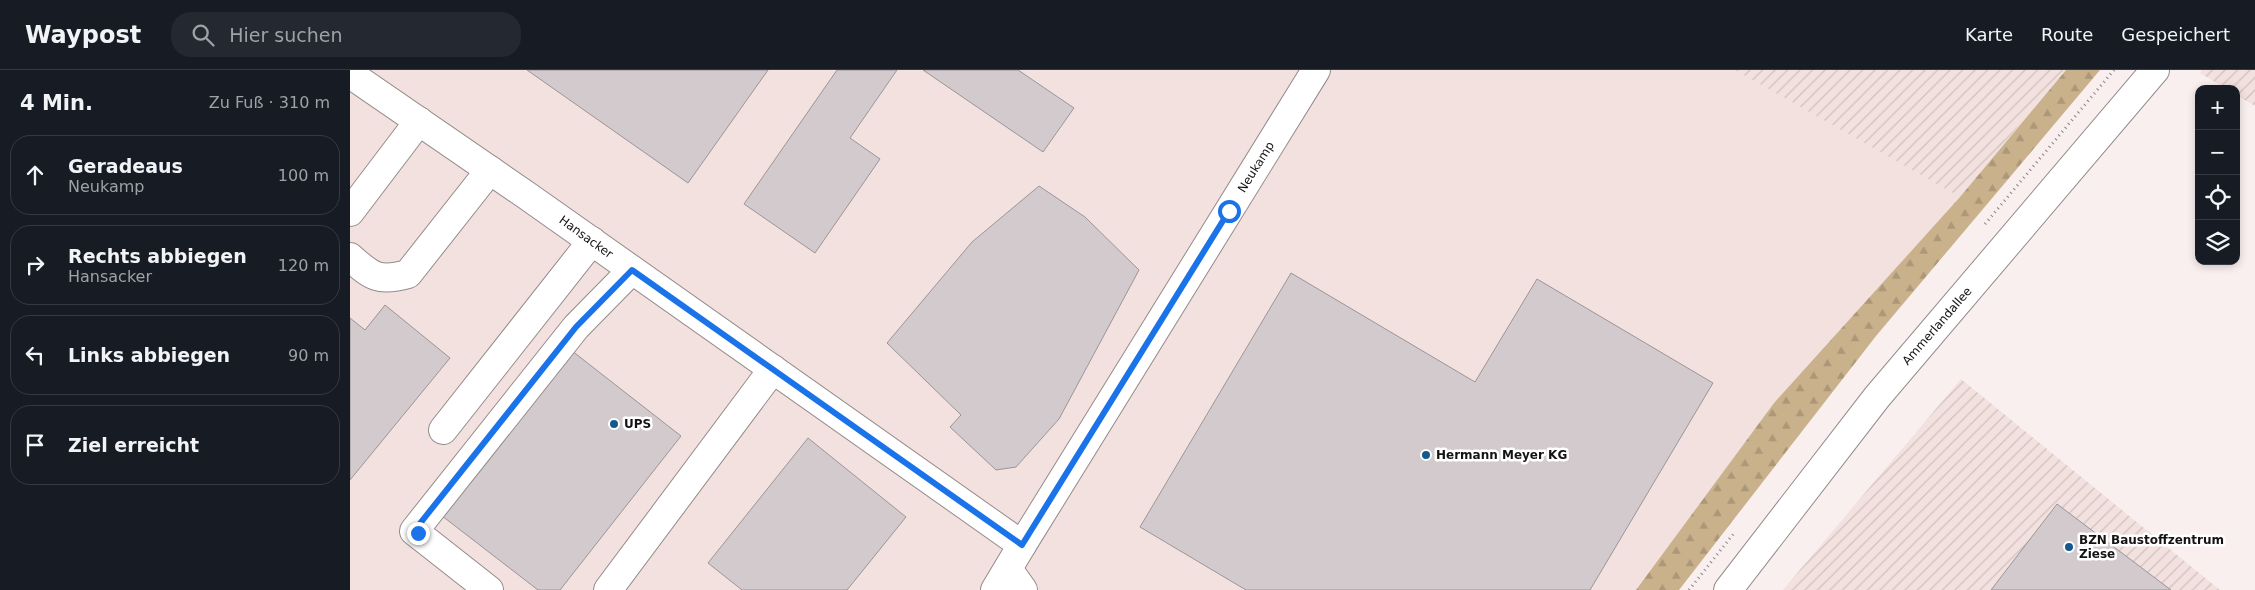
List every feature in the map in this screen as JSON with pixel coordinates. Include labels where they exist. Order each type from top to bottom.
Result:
[{"type":"street","name":"Neukamp","points":[[1022,545],[1316,70]]},
{"type":"street","name":"Ammerlandallee","points":[[1728,590],[1877,397],[2154,70]]},
{"type":"street","name":"Hansacker","points":[[350,74],[592,241],[1022,545]]},
{"type":"street","points":[[350,212],[419,121]]},
{"type":"street","points":[[350,257],[369,274],[382,279],[408,274],[490,170]]},
{"type":"street","points":[[442,430],[592,241]]},
{"type":"street","points":[[489,590],[414,531],[576,327],[632,270]]},
{"type":"street","points":[[608,590],[773,369]]},
{"type":"street","points":[[1009,583],[1022,545]]},
{"type":"shaded area","points":[[350,70],[2066,70],[1960,197],[1774,403],[1636,590],[350,590]]},
{"type":"shaded area","points":[[1735,70],[2064,70],[1960,197]]},
{"type":"shaded area","points":[[2202,70],[2255,70],[2255,106],[2240,97],[2240,85],[2220,85],[2200,73]]},
{"type":"shaded area","points":[[1961,379],[2220,590],[1783,590]]},
{"type":"green space","points":[[2066,70],[2100,70],[1876,336],[1679,590],[1636,590],[1774,403],[1960,197]]},
{"type":"building","points":[[527,70],[768,70],[688,183]]},
{"type":"building","points":[[837,70],[897,70],[850,138],[880,159],[815,253],[744,204]]},
{"type":"building","points":[[923,70],[1018,70],[1074,108],[1043,152]]},
{"type":"building","points":[[1039,186],[1085,217],[1139,270],[1059,419],[1016,467],[996,470],[950,427],[961,415],[887,343],[972,242]]},
{"type":"building","name":"Hermann Meyer KG","points":[[1291,273],[1475,382],[1537,279],[1713,383],[1590,590],[1246,590],[1140,527]]},
{"type":"building","points":[[385,305],[450,358],[350,480],[350,318],[365,330]]},
{"type":"building","points":[[567,347],[681,436],[560,590],[538,590],[437,512]]},
{"type":"building","points":[[808,438],[906,517],[847,590],[742,590],[708,563]]},
{"type":"building","name":"BZN Baustoffzentrum Ziese","points":[[2057,504],[2171,590],[1991,590]]},
{"type":"place","name":"UPS","points":[[614,424]]},
{"type":"place","name":"Hermann Meyer KG","points":[[1426,455]]},
{"type":"place","name":"BZN Baustoffzentrum Ziese","points":[[2069,547]]},
{"type":"route","points":[[418,533],[414,531],[485,439],[576,327],[632,270],[1022,545],[1229,211]]}]
